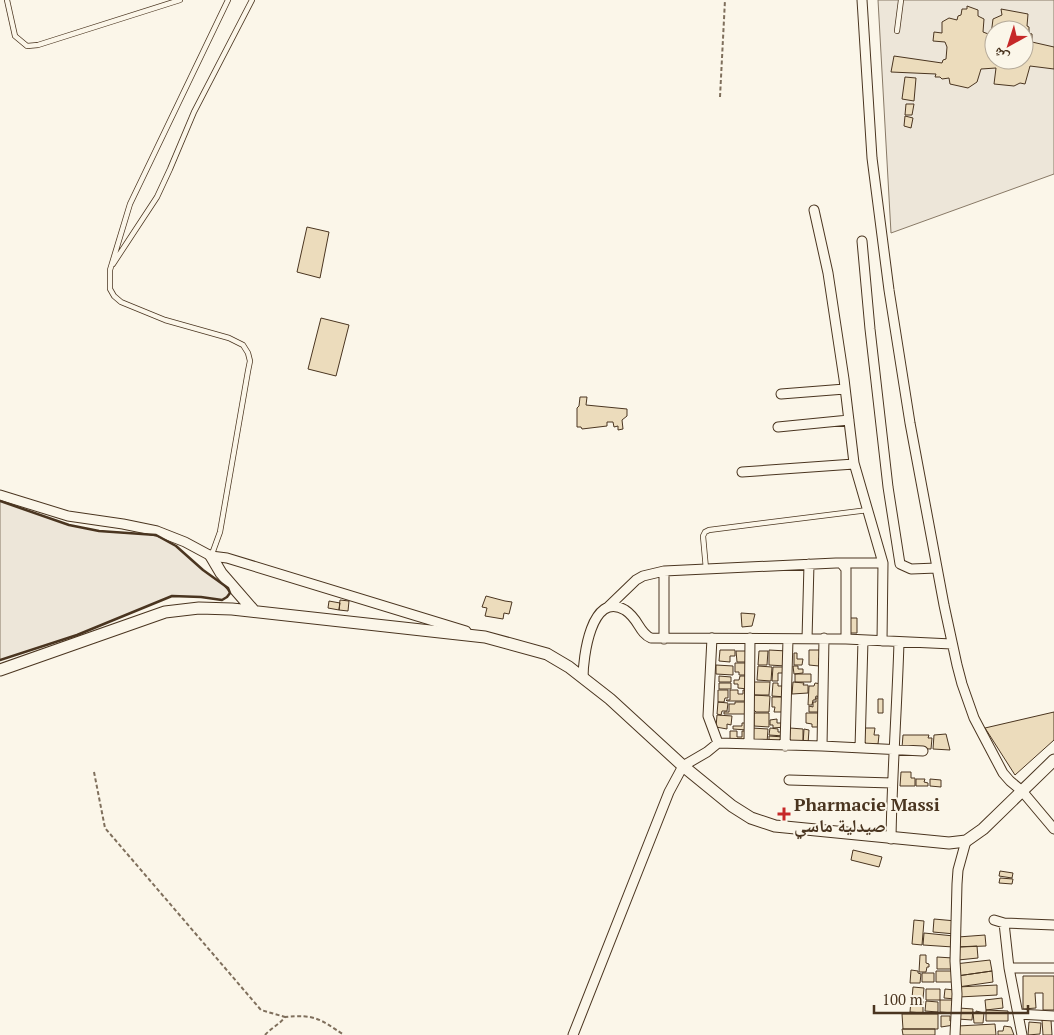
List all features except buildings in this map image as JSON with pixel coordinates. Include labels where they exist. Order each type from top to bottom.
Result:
[{"type":"street","points":[[862,0],[872,158],[889,290],[910,423],[952,644],[962,684],[974,718],[1003,773],[1022,791],[1054,829]]},
{"type":"street","points":[[814,210],[828,273],[854,464],[883,563],[882,641]]},
{"type":"street","points":[[862,241],[887,478],[900,564],[910,569],[937,568]]},
{"type":"street","points":[[781,394],[845,389]]},
{"type":"street","points":[[778,428],[849,420]]},
{"type":"street","points":[[742,472],[854,464]]},
{"type":"street","points":[[0,495],[68,516],[156,531],[185,542],[211,556],[246,563],[485,638],[547,654],[561,662],[610,699],[684,766],[732,806],[760,823],[891,839],[949,843],[966,841],[983,829],[1054,760]]},
{"type":"street","points":[[211,556],[221,573],[254,611]]},
{"type":"street","points":[[583,678],[583,666],[589,636],[596,619],[636,580],[643,576],[664,571],[809,564],[883,563]]},
{"type":"street","points":[[807,639],[809,564]]},
{"type":"street","points":[[841,564],[846,569],[846,639]]},
{"type":"street","points":[[664,571],[664,639]]},
{"type":"street","points":[[608,607],[617,607],[636,618],[645,635],[651,638],[824,638],[952,644]]},
{"type":"street","points":[[0,670],[165,612],[199,608],[254,611],[351,624],[485,638]]},
{"type":"street","points":[[712,638],[708,716],[718,743]]},
{"type":"street","points":[[749,744],[750,638]]},
{"type":"street","points":[[822,746],[824,638]]},
{"type":"street","points":[[785,746],[788,639]]},
{"type":"street","points":[[860,748],[863,640]]},
{"type":"street","points":[[891,839],[892,783],[896,750],[900,642]]},
{"type":"street","points":[[573,1035],[669,792],[684,766],[718,743],[922,751]]},
{"type":"street","points":[[789,780],[892,783]]},
{"type":"street","points":[[956,1035],[957,994],[954,960],[957,884],[958,870],[966,841]]},
{"type":"street","points":[[994,920],[1004,923],[1054,925]]},
{"type":"street","points":[[1004,923],[1009,968],[1022,1035]]},
{"type":"street","points":[[1009,968],[1054,968]]},
{"type":"street","points":[[1018,1014],[1054,1016]]},
{"type":"lane","points":[[7,0],[15,36],[27,46],[38,45],[180,0]]},
{"type":"lane","points":[[211,556],[220,532],[249,366],[248,353],[243,345],[229,338],[165,320],[122,302],[114,296],[110,288],[110,270],[130,204],[228,0]]},
{"type":"lane","points":[[110,270],[157,197],[194,112],[245,17],[252,0]]},
{"type":"lane","points":[[897,31],[901,0]]},
{"type":"lane","points":[[706,569],[703,536],[709,530],[868,510]]},
{"type":"path","points":[[720,97],[725,0]]},
{"type":"path","points":[[94,772],[105,828],[261,1010],[285,1017],[304,1015],[325,1022],[344,1035]]},
{"type":"path","points":[[265,1035],[274,1025],[282,1022],[285,1017]]},
{"type":"shaded area","points":[[878,0],[1054,0],[1054,174],[891,233]]},
{"type":"shaded area","points":[[0,501],[69,525],[99,531],[156,535],[176,546],[203,570],[228,588],[230,593],[222,600],[172,596],[77,635],[0,660]]},
{"type":"wall","points":[[0,501],[69,525],[99,531],[156,535],[176,546],[203,570],[228,588],[230,593],[222,600],[172,596],[77,635],[0,660]]},
{"type":"place","name":"Pharmacie Massi صيدلية ماسي","points":[[784,814]]}]
